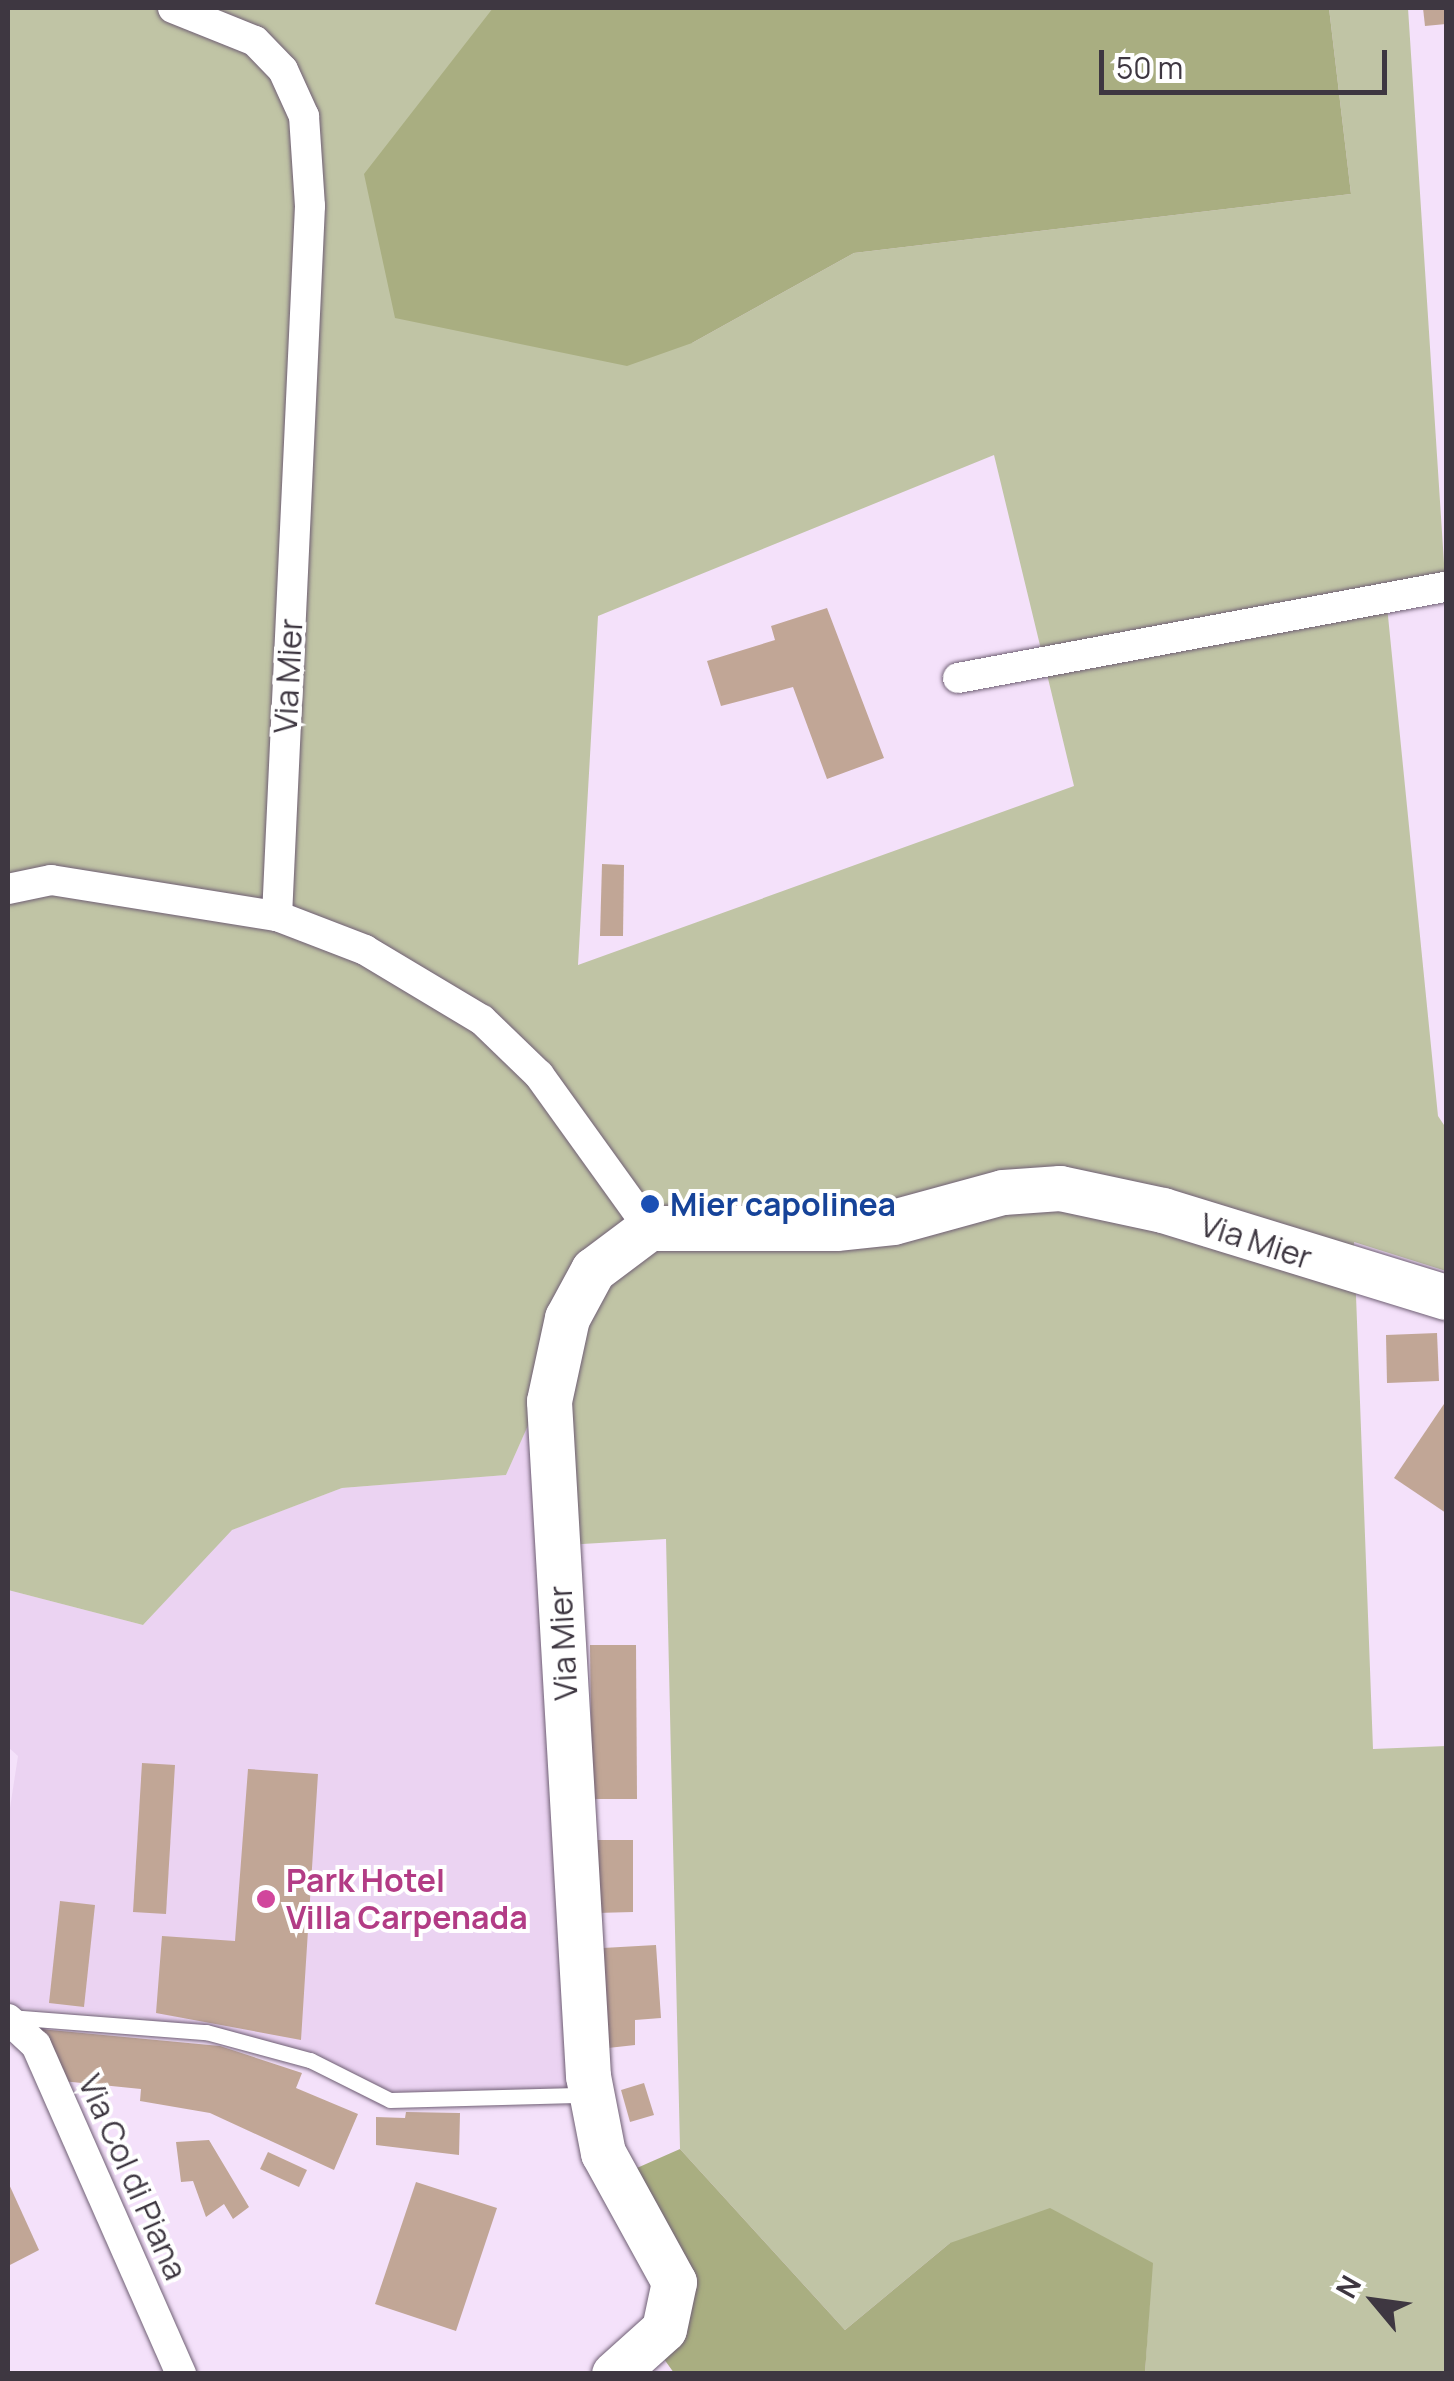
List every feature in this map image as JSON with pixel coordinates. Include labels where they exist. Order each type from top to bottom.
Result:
[{"type":"street","name":"Via Mier","points":[[173,8],[255,42],[283,70],[304,116],[310,206],[277,916]]},
{"type":"street","points":[[958,678],[1446,587]]},
{"type":"street","points":[[8,889],[51,880],[277,916],[365,950],[482,1020],[539,1074],[649,1228]]},
{"type":"street","name":"Via Mier","points":[[614,2374],[664,2329],[674,2282],[603,2153],[590,2095],[549,1401],[567,1318],[593,1270],[649,1228],[836,1228],[894,1222],[1003,1192],[1060,1188],[1163,1210],[1446,1297]]},
{"type":"street","name":"Via Col di Piana","points":[[8,2018],[36,2045],[181,2374]]},
{"type":"lane","points":[[8,2018],[206,2032],[310,2060],[390,2100],[590,2095]]},
{"type":"shaded area","points":[[543,1391],[585,2100],[381,2107],[305,2066],[141,2017],[8,2007],[8,1821],[18,1756],[8,1747],[8,1590],[143,1625],[231,1530],[342,1488],[506,1475]]},
{"type":"green space","points":[[8,8],[493,8],[692,343],[854,253],[1351,194],[1329,8],[1408,8],[1446,594],[1387,606],[1438,1116],[1446,1128],[1446,1271],[1354,1242],[1373,1749],[1446,1746],[1446,2373],[1145,2373],[1152,2263],[950,2243],[845,2330],[680,2149],[666,1539],[549,1546],[542,1394],[506,1475],[342,1488],[232,1530],[143,1625],[8,1590]],"holes":[[[994,455],[1074,786],[578,965],[598,616]]]},
{"type":"green space","points":[[493,8],[1329,8],[1351,194],[854,253],[692,343],[627,366],[395,318],[364,174]]},
{"type":"green space","points":[[680,2149],[845,2330],[950,2243],[1050,2208],[1153,2263],[1145,2373],[674,2373],[659,2352],[683,2299],[621,2175]]},
{"type":"building","points":[[1423,8],[1445,8],[1446,24],[1425,26]]},
{"type":"building","points":[[827,608],[884,758],[827,779],[793,687],[721,706],[707,661],[775,640],[771,626]]},
{"type":"building","points":[[602,864],[624,865],[623,936],[600,936]]},
{"type":"building","points":[[1437,1333],[1439,1381],[1387,1383],[1386,1335]]},
{"type":"building","points":[[1446,1401],[1446,1513],[1394,1478]]},
{"type":"building","points":[[590,1645],[636,1645],[637,1799],[592,1799]]},
{"type":"building","points":[[142,1763],[175,1765],[166,1914],[133,1912]]},
{"type":"building","points":[[248,1769],[318,1774],[301,2040],[156,2013],[162,1936],[235,1941]]},
{"type":"building","points":[[596,1840],[633,1840],[633,1912],[596,1913]]},
{"type":"building","points":[[60,1901],[95,1905],[84,2007],[49,2003]]},
{"type":"building","points":[[656,1945],[661,2018],[635,2020],[635,2045],[608,2048],[603,1948]]},
{"type":"building","points":[[40,2029],[220,2046],[302,2073],[296,2088],[358,2114],[334,2170],[210,2113],[140,2101],[141,2089],[62,2081]]},
{"type":"building","points":[[644,2083],[654,2115],[630,2122],[621,2090]]},
{"type":"building","points":[[406,2112],[460,2113],[459,2155],[376,2145],[376,2117],[405,2118]]},
{"type":"building","points":[[209,2140],[249,2207],[233,2219],[224,2204],[206,2217],[193,2181],[181,2182],[176,2142]]},
{"type":"building","points":[[268,2152],[307,2170],[299,2187],[260,2169]]},
{"type":"building","points":[[8,2182],[39,2250],[8,2266]]},
{"type":"building","points":[[416,2182],[497,2208],[456,2331],[375,2304]]},
{"type":"place","name":"Mier capolinea","points":[[650,1204]]},
{"type":"place","name":"Park Hotel Villa Carpenada","points":[[266,1899]]}]
